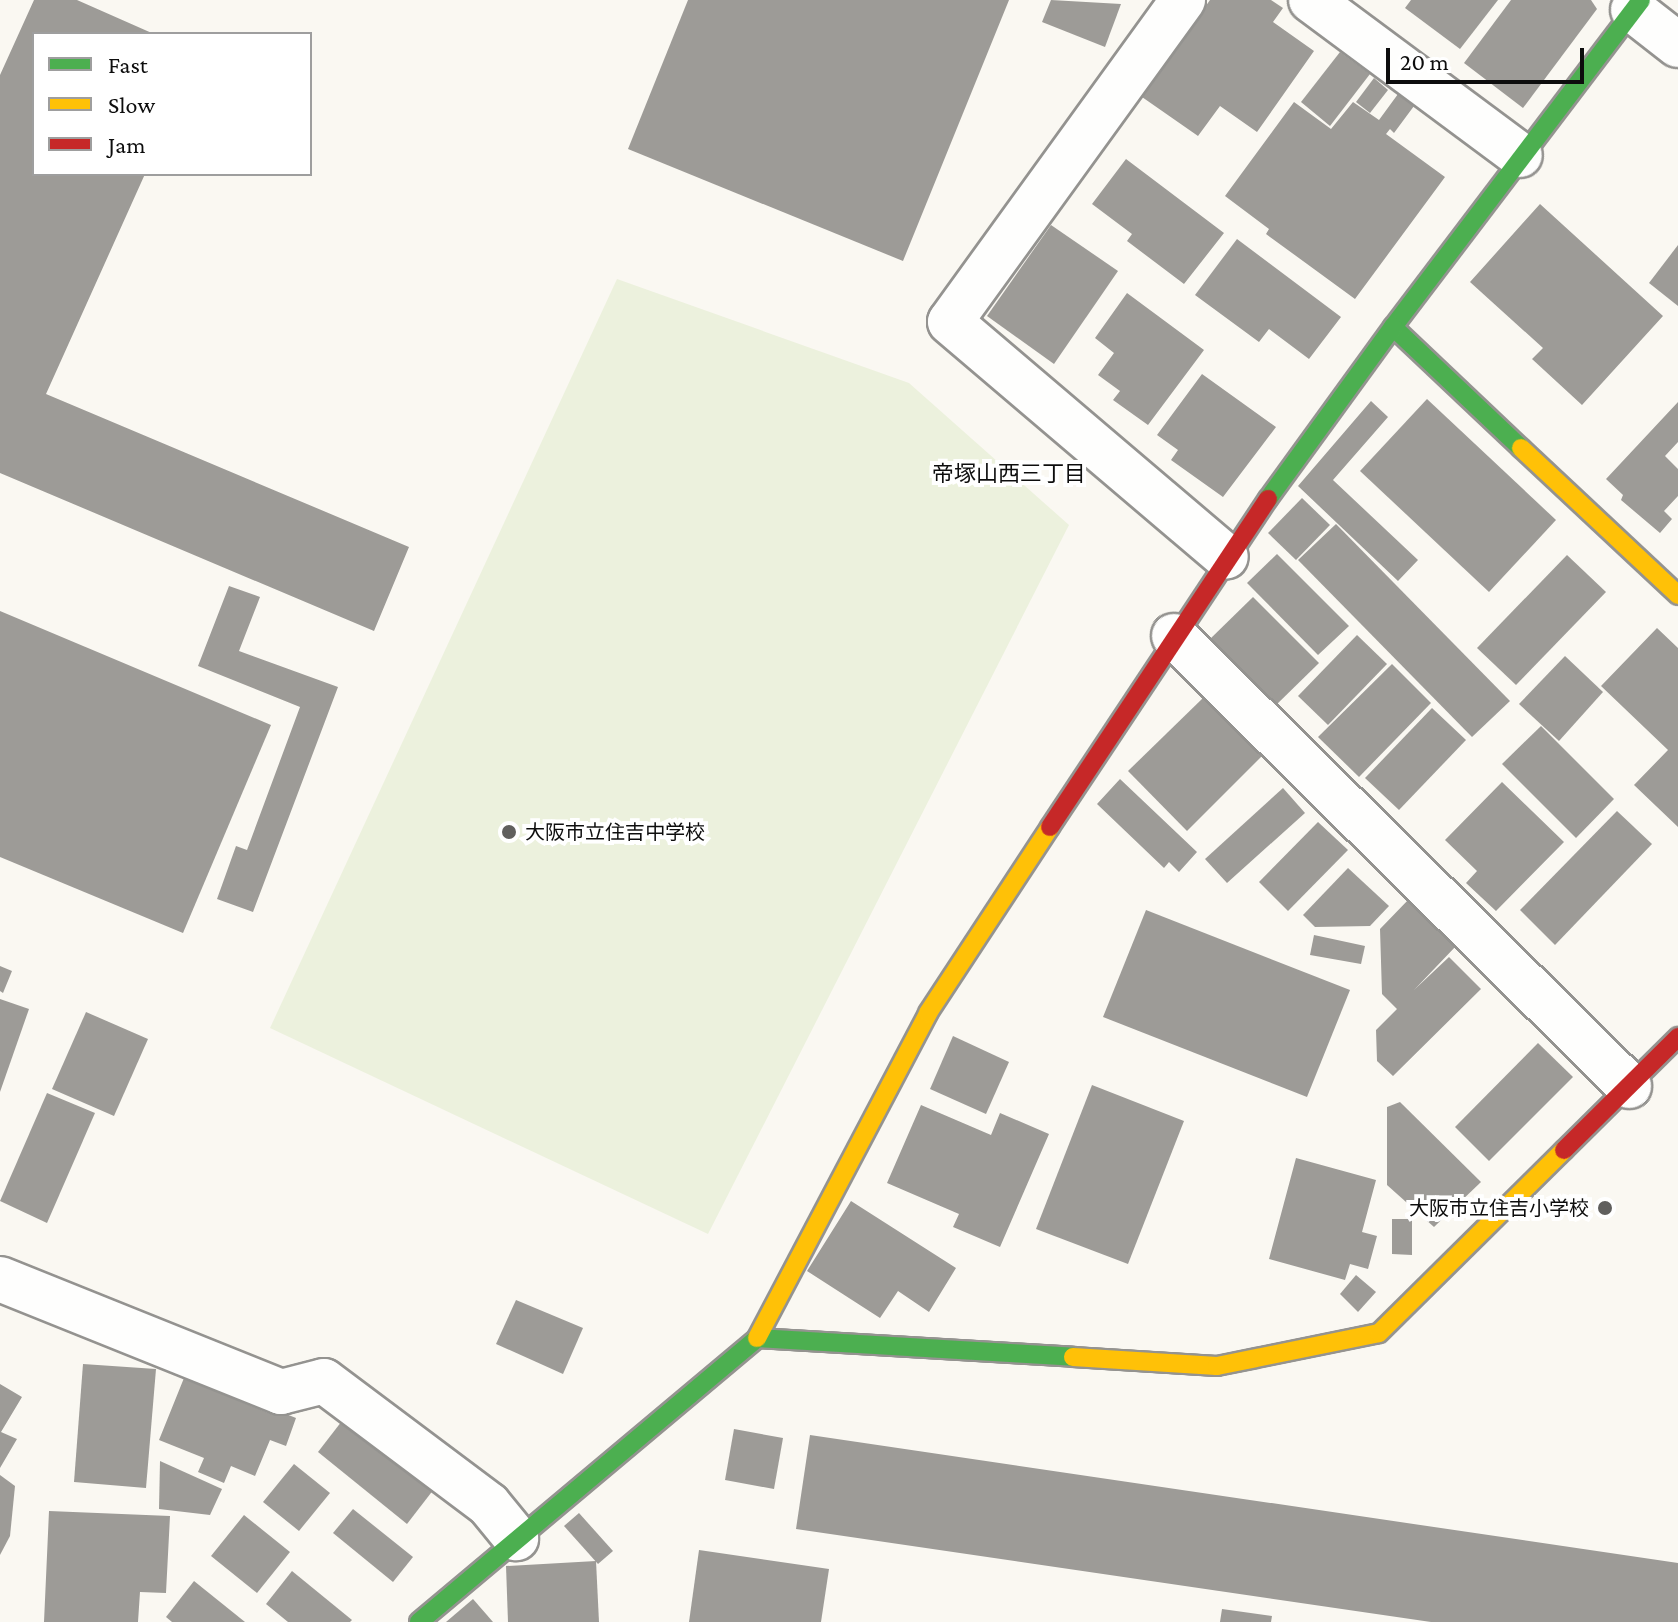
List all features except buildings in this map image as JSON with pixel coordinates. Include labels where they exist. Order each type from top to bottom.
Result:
[{"type":"street","points":[[1183,0],[950,322],[1226,557]]},
{"type":"street","points":[[1311,0],[1520,155]]},
{"type":"street","points":[[419,1622],[757,1338],[928,1013],[1226,557],[1520,155],[1637,5],[1678,45]]},
{"type":"street","points":[[1393,327],[1678,595]]},
{"type":"street","points":[[1174,636],[1629,1086]]},
{"type":"street","points":[[757,1338],[1217,1366],[1379,1333],[1678,1037]]},
{"type":"street","points":[[0,1279],[281,1392],[324,1381],[489,1505],[516,1538]]},
{"type":"green space","points":[[617,279],[909,383],[1069,525],[708,1234],[270,1028]]},
{"type":"traffic: fast","points":[[1521,448],[1393,327],[1641,0]]},
{"type":"traffic: fast","points":[[1268,499],[1393,327]]},
{"type":"traffic: fast","points":[[419,1622],[757,1338],[1073,1357]]},
{"type":"traffic: slow","points":[[1521,448],[1678,595]]},
{"type":"traffic: slow","points":[[757,1338],[928,1013],[1050,827]]},
{"type":"traffic: slow","points":[[1073,1357],[1217,1366],[1379,1333],[1564,1150]]},
{"type":"traffic: jam","points":[[1050,827],[1268,499]]},
{"type":"traffic: jam","points":[[1564,1150],[1678,1037]]},
{"type":"place","name":"大阪市立住吉中学校","points":[[509,832]]},
{"type":"place","name":"大阪市立住吉小学校","points":[[1605,1208]]},
{"type":"district","name":"帝塚山西三丁目","points":[[1009,474]]}]
